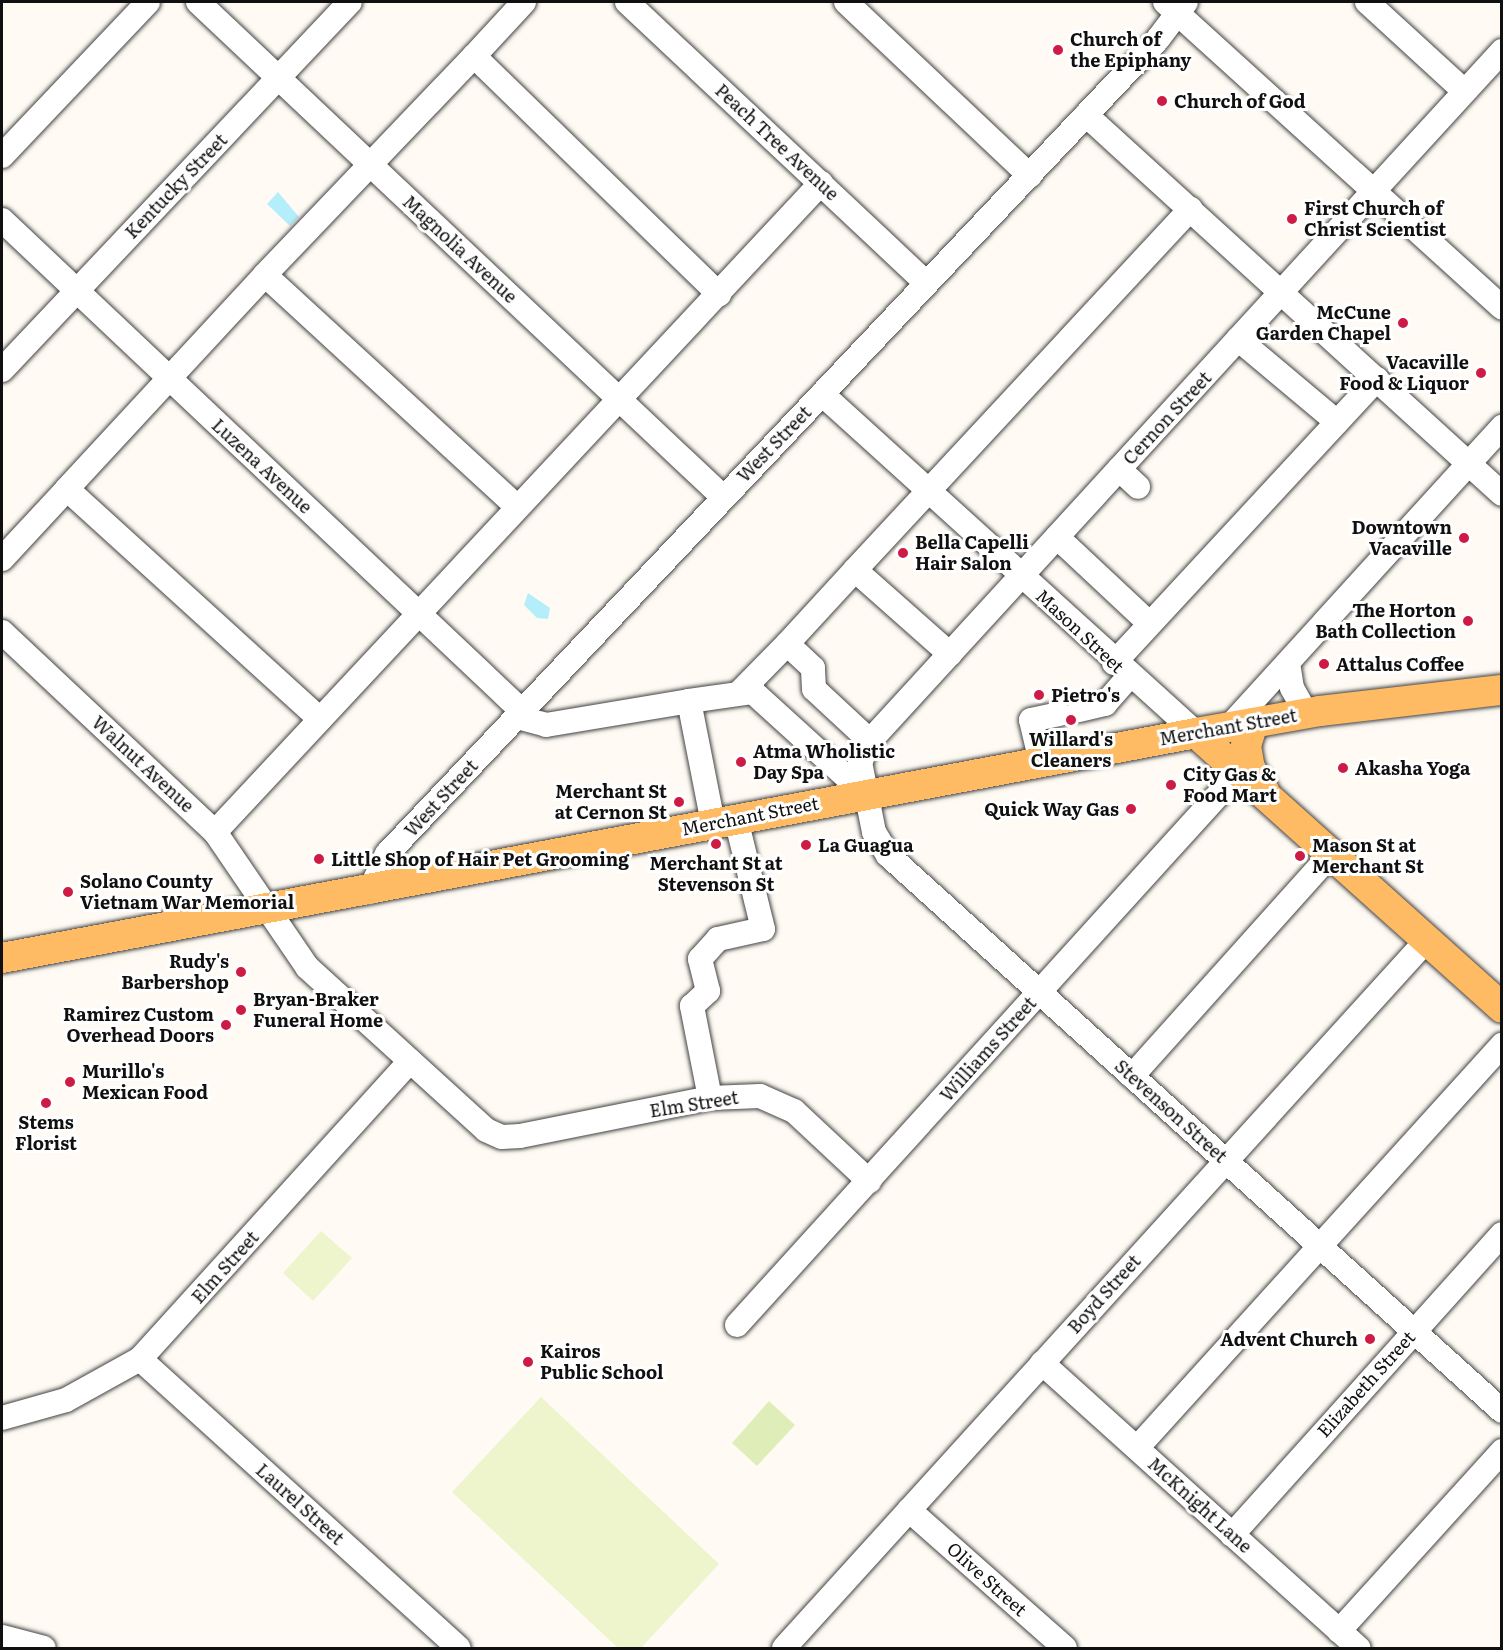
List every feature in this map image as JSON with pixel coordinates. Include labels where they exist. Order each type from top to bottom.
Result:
[{"type":"main road","name":"Merchant Street","points":[[2,958],[369,892],[725,821],[1196,733],[1305,714],[1502,690]]},
{"type":"main road","points":[[1241,725],[1250,768],[1270,800]]},
{"type":"main road","name":"Mason Street","points":[[1196,733],[1502,1008]]},
{"type":"street","points":[[2,156],[148,2]]},
{"type":"street","name":"Magnolia Avenue","points":[[198,2],[723,497]]},
{"type":"street","name":"Kentucky Street","points":[[2,370],[350,2]]},
{"type":"street","points":[[2,559],[168,378],[524,2]]},
{"type":"street","points":[[846,2],[1029,176]]},
{"type":"street","points":[[1367,2],[1464,91]]},
{"type":"street","name":"Peach Tree Avenue","points":[[635,4],[926,283]]},
{"type":"street","points":[[1176,6],[1372,192],[1502,308]]},
{"type":"street","name":"West Street","points":[[369,892],[387,854],[1086,115],[1176,6]]},
{"type":"street","name":"Cernon Street","points":[[866,795],[860,762],[870,741],[1502,51]]},
{"type":"street","points":[[474,56],[719,294]]},
{"type":"street","points":[[1086,115],[1502,494]]},
{"type":"street","points":[[215,832],[515,505],[719,294],[821,183]]},
{"type":"street","points":[[741,691],[1191,209]]},
{"type":"street","name":"Luzena Avenue","points":[[2,220],[417,612],[520,714]]},
{"type":"street","points":[[265,275],[515,505]]},
{"type":"street","points":[[1238,339],[1337,422]]},
{"type":"street","points":[[1041,762],[1031,720],[1105,704],[1121,669],[1150,624],[1377,379]]},
{"type":"street","name":"Mason Street","points":[[822,394],[1121,669],[1196,733]]},
{"type":"street","points":[[1241,725],[1288,663],[1502,427]]},
{"type":"street","points":[[1119,469],[1138,487]]},
{"type":"street","points":[[67,489],[320,719]]},
{"type":"street","points":[[1057,537],[1150,624]]},
{"type":"street","points":[[855,570],[950,654]]},
{"type":"street","name":"Walnut Avenue","points":[[2,632],[215,832],[268,909]]},
{"type":"street","points":[[787,644],[813,668],[814,689],[870,741]]},
{"type":"street","points":[[1288,663],[1292,688],[1305,714]]},
{"type":"street","points":[[520,714],[546,725],[741,691],[760,696],[866,795]]},
{"type":"street","points":[[689,700],[725,821],[763,929],[718,939],[700,959],[708,991],[692,1006],[710,1098]]},
{"type":"street","name":"Williams Street","points":[[737,1325],[1238,773]]},
{"type":"street","name":"Stevenson Street","points":[[866,795],[874,832],[888,855],[1415,1330],[1502,1412]]},
{"type":"street","points":[[1132,1076],[1330,855]]},
{"type":"street","name":"Elm Street","points":[[268,909],[307,967],[486,1130],[502,1137],[710,1098],[742,1095],[776,1101],[870,1181]]},
{"type":"street","name":"Boyd Street","points":[[784,1648],[1426,941]]},
{"type":"street","points":[[1137,1448],[1502,1045]]},
{"type":"street","name":"Elm Street","points":[[2,1418],[66,1400],[141,1359],[410,1061]]},
{"type":"street","name":"Elizabeth Street","points":[[1232,1534],[1502,1234]]},
{"type":"street","name":"Laurel Street","points":[[141,1359],[459,1648]]},
{"type":"street","name":"McKnight Lane","points":[[1042,1363],[1358,1648]]},
{"type":"street","points":[[1339,1631],[1502,1451]]},
{"type":"street","name":"Olive Street","points":[[909,1510],[1065,1648]]},
{"type":"street","points":[[2,1637],[44,1648]]},
{"type":"green space","points":[[321,1231],[352,1258],[313,1301],[283,1273]]},
{"type":"green space","points":[[541,1397],[719,1564],[641,1648],[618,1648],[452,1492]]},
{"type":"green space","points":[[769,1401],[795,1425],[757,1466],[732,1443]]},
{"type":"water","points":[[278,192],[299,217],[290,226],[267,204]]},
{"type":"water","points":[[528,593],[550,608],[548,619],[537,618],[524,605]]},
{"type":"place","name":"Church of the Epiphany","points":[[1058,50]]},
{"type":"place","name":"Church of God","points":[[1162,101]]},
{"type":"place","name":"First Church of Christ Scientist","points":[[1292,219]]},
{"type":"place","name":"McCune Garden Chapel","points":[[1403,323]]},
{"type":"place","name":"Vacaville Food & Liquor","points":[[1481,373]]},
{"type":"place","name":"Downtown Vacaville","points":[[1464,538]]},
{"type":"place","name":"Bella Capelli Hair Salon","points":[[903,553]]},
{"type":"place","name":"The Horton Bath Collection","points":[[1468,621]]},
{"type":"place","name":"Attalus Coffee","points":[[1324,664]]},
{"type":"place","name":"Pietro's","points":[[1039,695]]},
{"type":"place","name":"Willard's Cleaners","points":[[1071,720]]},
{"type":"place","name":"Atma Wholistic Day Spa","points":[[741,762]]},
{"type":"place","name":"Akasha Yoga","points":[[1343,768]]},
{"type":"place","name":"City Gas & Food Mart","points":[[1171,785]]},
{"type":"place","name":"Merchant St at Cernon St","points":[[679,802]]},
{"type":"place","name":"Quick Way Gas","points":[[1131,809]]},
{"type":"place","name":"Merchant St at Stevenson St","points":[[716,844]]},
{"type":"place","name":"La Guagua","points":[[806,845]]},
{"type":"place","name":"Mason St at Merchant St","points":[[1300,856]]},
{"type":"place","name":"Little Shop of Hair Pet Grooming","points":[[319,859]]},
{"type":"place","name":"Solano County Vietnam War Memorial","points":[[68,892]]},
{"type":"place","name":"Rudy's Barbershop","points":[[241,972]]},
{"type":"place","name":"Bryan-Braker Funeral Home","points":[[241,1010]]},
{"type":"place","name":"Ramirez Custom Overhead Doors","points":[[226,1025]]},
{"type":"place","name":"Murillo's Mexican Food","points":[[70,1082]]},
{"type":"place","name":"Stems Florist","points":[[46,1103]]},
{"type":"place","name":"Advent Church","points":[[1370,1339]]},
{"type":"place","name":"Kairos Public School","points":[[528,1362]]}]
